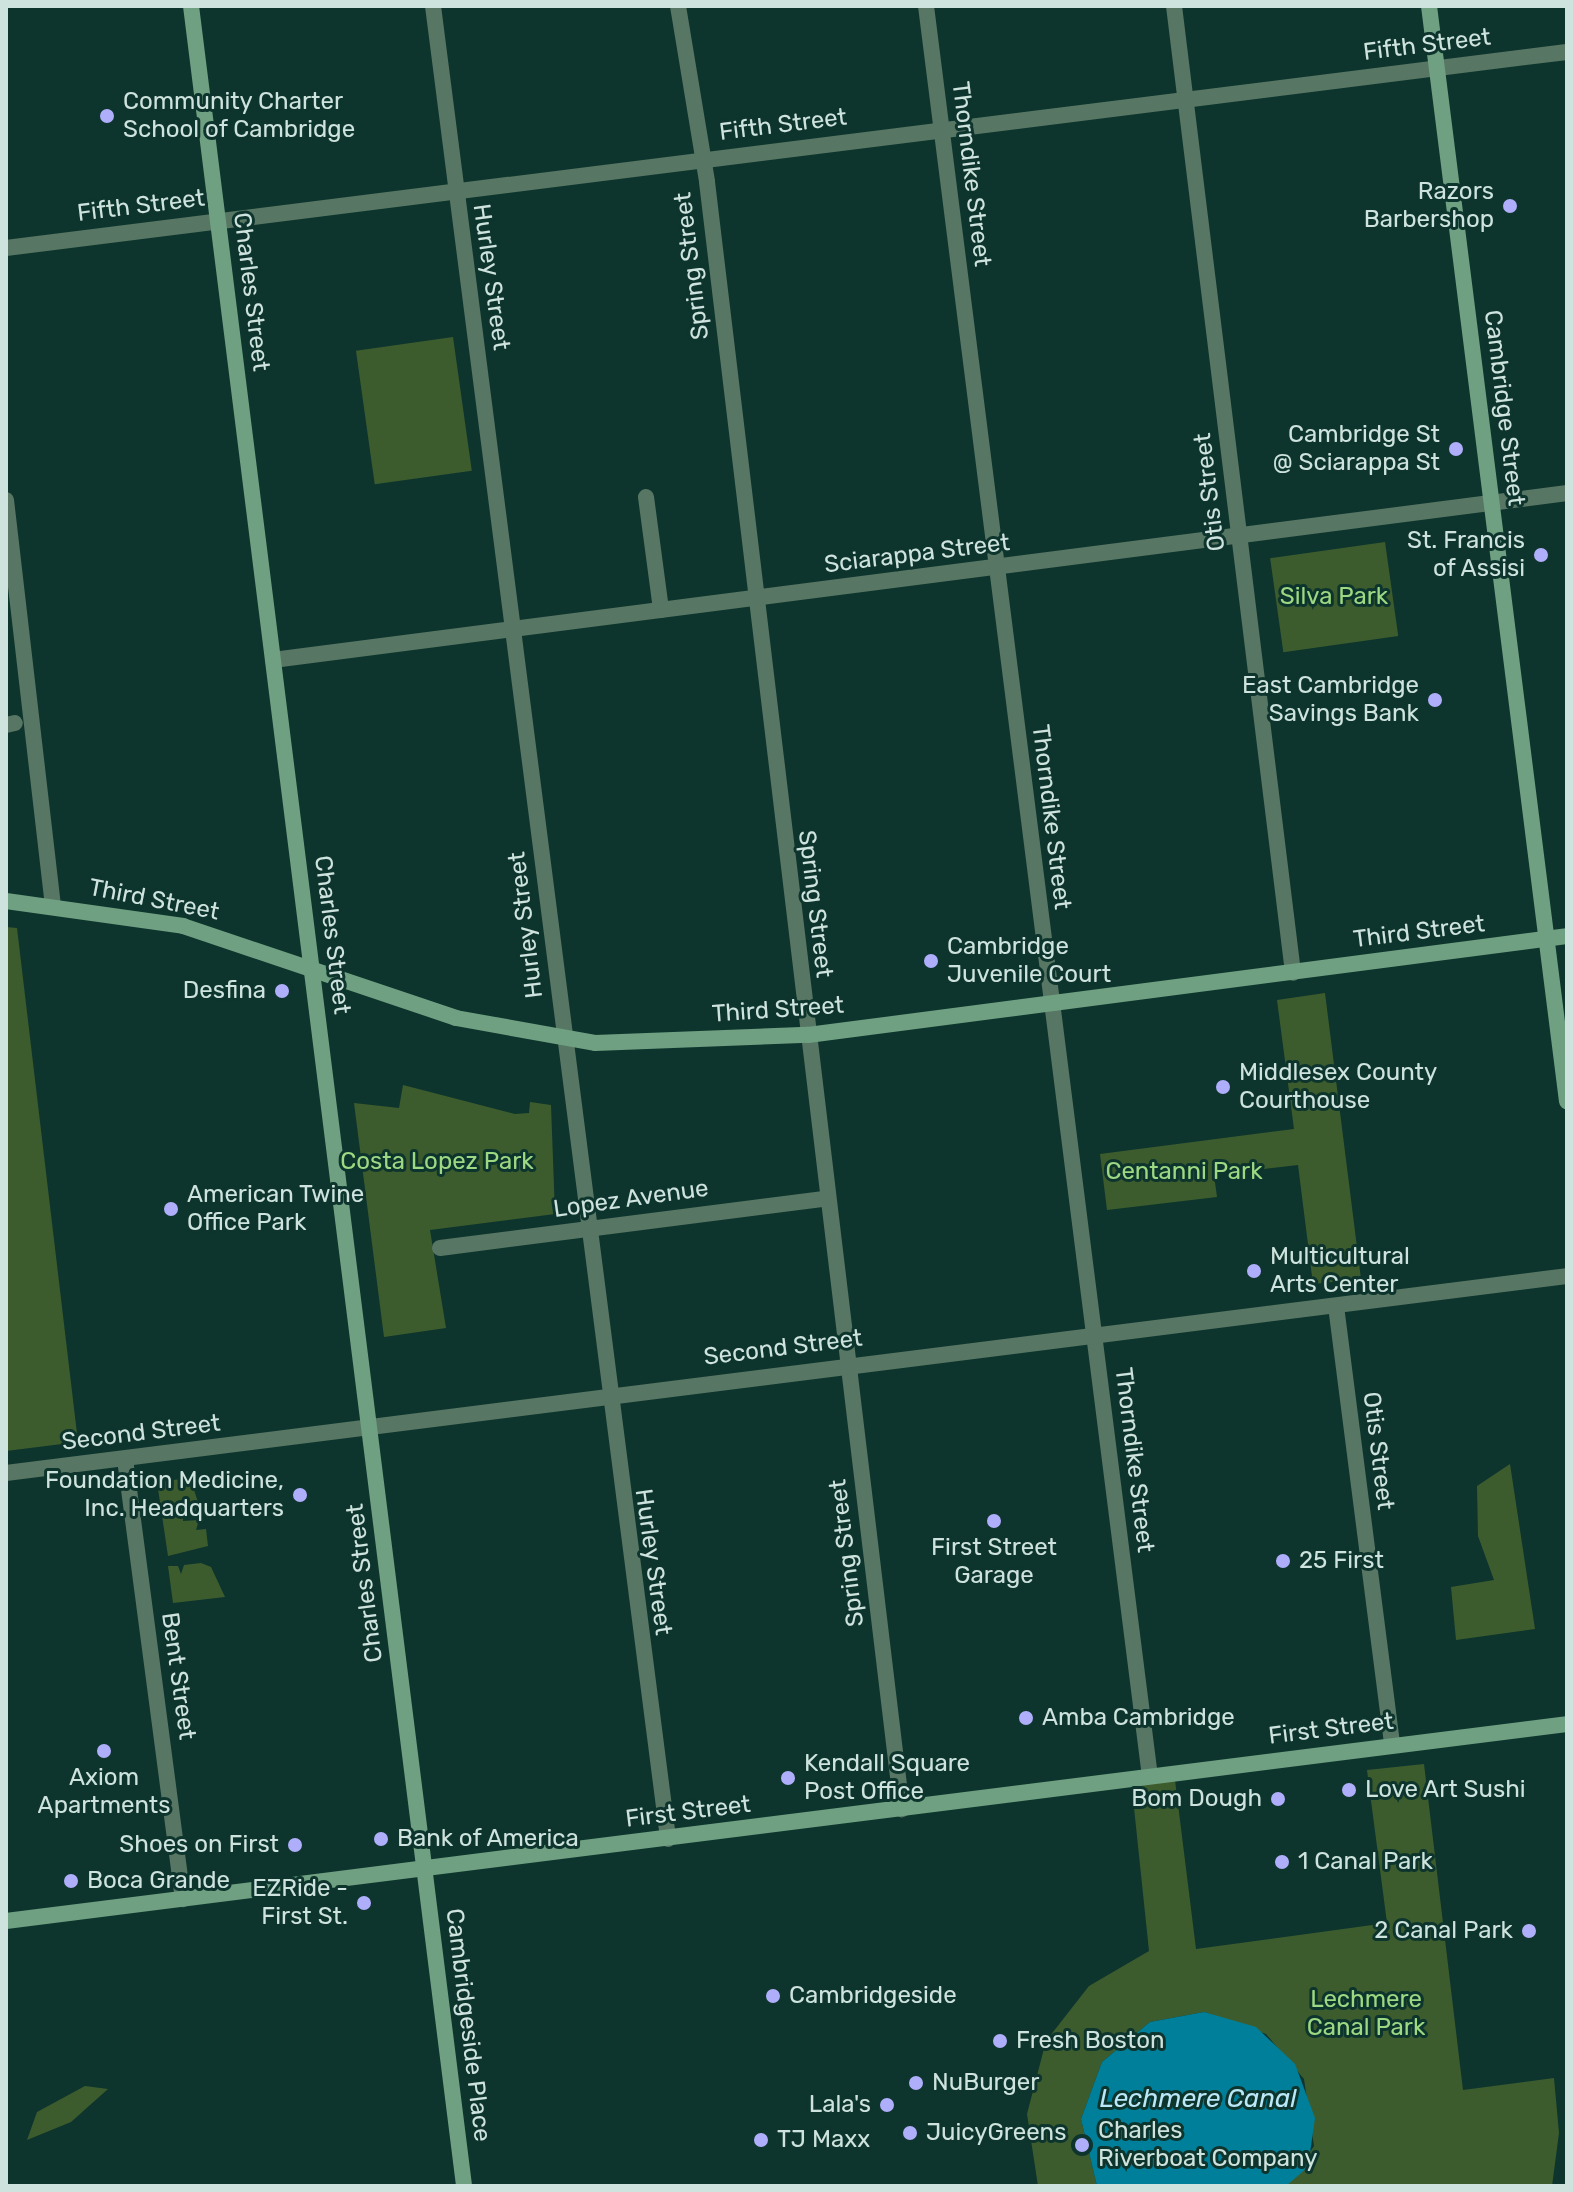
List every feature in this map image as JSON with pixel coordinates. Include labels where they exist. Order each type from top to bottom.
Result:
[{"type":"street","name":"Charles Street","points":[[191,6],[425,1869]]},
{"type":"street","name":"Hurley Street","points":[[433,6],[589,1229],[606,1395],[668,1839]]},
{"type":"street","name":"Spring Street","points":[[678,6],[703,160],[753,599],[902,1809]]},
{"type":"street","name":"Thorndike Street","points":[[926,6],[1150,1776]]},
{"type":"street","name":"Otis Street","points":[[1174,6],[1293,973]]},
{"type":"street","name":"Cambridge Street","points":[[1429,6],[1567,1101]]},
{"type":"street","name":"Fifth Street","points":[[6,248],[1567,52]]},
{"type":"street","name":"Sciarappa Street","points":[[273,660],[1567,493]]},
{"type":"street","points":[[646,497],[661,610]]},
{"type":"street","points":[[6,500],[53,906]]},
{"type":"street","name":"Third Street","points":[[6,901],[193,928],[312,974],[456,1018],[595,1043],[808,1035],[1567,936]]},
{"type":"street","name":"Lopez Avenue","points":[[440,1248],[828,1198]]},
{"type":"street","name":"Second Street","points":[[6,1473],[370,1429],[848,1364],[1567,1276]]},
{"type":"street","name":"Otis Street","points":[[1336,1306],[1392,1745]]},
{"type":"street","name":"Bent Street","points":[[125,1459],[183,1899]]},
{"type":"street","name":"First Street","points":[[6,1921],[1567,1724]]},
{"type":"street","name":"Cambridgeside Place","points":[[425,1869],[464,2186]]},
{"type":"green space","points":[[453,337],[472,471],[375,484],[356,351]]},
{"type":"green space","name":"Silva Park","points":[[1385,542],[1398,636],[1283,652],[1270,558]]},
{"type":"green space","points":[[6,927],[17,928],[78,1442],[6,1451]]},
{"type":"green space","name":"Centanni Park","points":[[1325,993],[1361,1279],[1313,1284],[1298,1165],[1214,1175],[1217,1197],[1107,1210],[1100,1154],[1294,1129],[1277,1000]]},
{"type":"green space","name":"Costa Lopez Park","points":[[403,1085],[515,1114],[529,1113],[530,1102],[551,1105],[555,1214],[430,1230],[446,1328],[384,1337],[354,1103],[399,1108]]},
{"type":"green space","points":[[1510,1464],[1535,1629],[1456,1640],[1451,1587],[1494,1580],[1478,1536],[1477,1486]]},
{"type":"green space","points":[[190,1478],[201,1511],[183,1514],[183,1521],[199,1520],[196,1530],[206,1529],[208,1546],[168,1556],[157,1482]]},
{"type":"green space","points":[[201,1563],[211,1567],[225,1597],[173,1603],[168,1566],[178,1566],[181,1574],[184,1565]]},
{"type":"green space","name":"Lechmere Canal Park","points":[[1424,1764],[1463,2090],[1554,2078],[1559,2133],[1552,2186],[1286,2186],[1314,2146],[1304,2079],[1266,2034],[1204,2012],[1150,2022],[1102,2062],[1081,2119],[1097,2186],[1038,2186],[1027,2114],[1046,2041],[1089,1986],[1149,1951],[1131,1779],[1174,1772],[1196,1949],[1387,1923],[1367,1770]]},
{"type":"green space","points":[[85,2086],[108,2089],[71,2122],[27,2140],[37,2112]]},
{"type":"water","name":"Lechmere Canal","points":[[1204,2012],[1256,2027],[1295,2064],[1315,2118],[1308,2167],[1286,2186],[1097,2186],[1081,2119],[1102,2062],[1150,2022]]},
{"type":"place","name":"Community Charter School of Cambridge","points":[[107,116]]},
{"type":"place","name":"Razors Barbershop","points":[[1510,206]]},
{"type":"place","name":"Cambridge St @ Sciarappa St","points":[[1456,449]]},
{"type":"place","name":"St. Francis of Assisi","points":[[1541,555]]},
{"type":"place","name":"East Cambridge Savings Bank","points":[[1435,700]]},
{"type":"place","name":"Cambridge Juvenile Court","points":[[931,961]]},
{"type":"place","name":"Desfina","points":[[282,991]]},
{"type":"place","name":"Middlesex County Courthouse","points":[[1223,1087]]},
{"type":"place","name":"American Twine Office Park","points":[[171,1209]]},
{"type":"place","name":"Multicultural Arts Center","points":[[1254,1271]]},
{"type":"place","name":"Foundation Medicine, Inc. Headquarters","points":[[300,1495]]},
{"type":"place","name":"First Street Garage","points":[[994,1521]]},
{"type":"place","name":"25 First","points":[[1283,1561]]},
{"type":"place","name":"Amba Cambridge","points":[[1026,1718]]},
{"type":"place","name":"Axiom Apartments","points":[[104,1751]]},
{"type":"place","name":"Kendall Square Post Office","points":[[788,1778]]},
{"type":"place","name":"Love Art Sushi","points":[[1349,1790]]},
{"type":"place","name":"Bom Dough","points":[[1278,1799]]},
{"type":"place","name":"Bank of America","points":[[381,1839]]},
{"type":"place","name":"Shoes on First","points":[[295,1845]]},
{"type":"place","name":"1 Canal Park","points":[[1282,1862]]},
{"type":"place","name":"Boca Grande","points":[[71,1881]]},
{"type":"place","name":"EZRide - First St.","points":[[364,1903]]},
{"type":"place","name":"2 Canal Park","points":[[1529,1931]]},
{"type":"place","name":"Cambridgeside","points":[[773,1996]]},
{"type":"place","name":"Fresh Boston","points":[[1000,2041]]},
{"type":"place","name":"NuBurger","points":[[916,2083]]},
{"type":"place","name":"Lala's","points":[[887,2105]]},
{"type":"place","name":"JuicyGreens","points":[[910,2133]]},
{"type":"place","name":"TJ Maxx","points":[[761,2140]]},
{"type":"place","name":"Charles Riverboat Company","points":[[1082,2145]]}]
